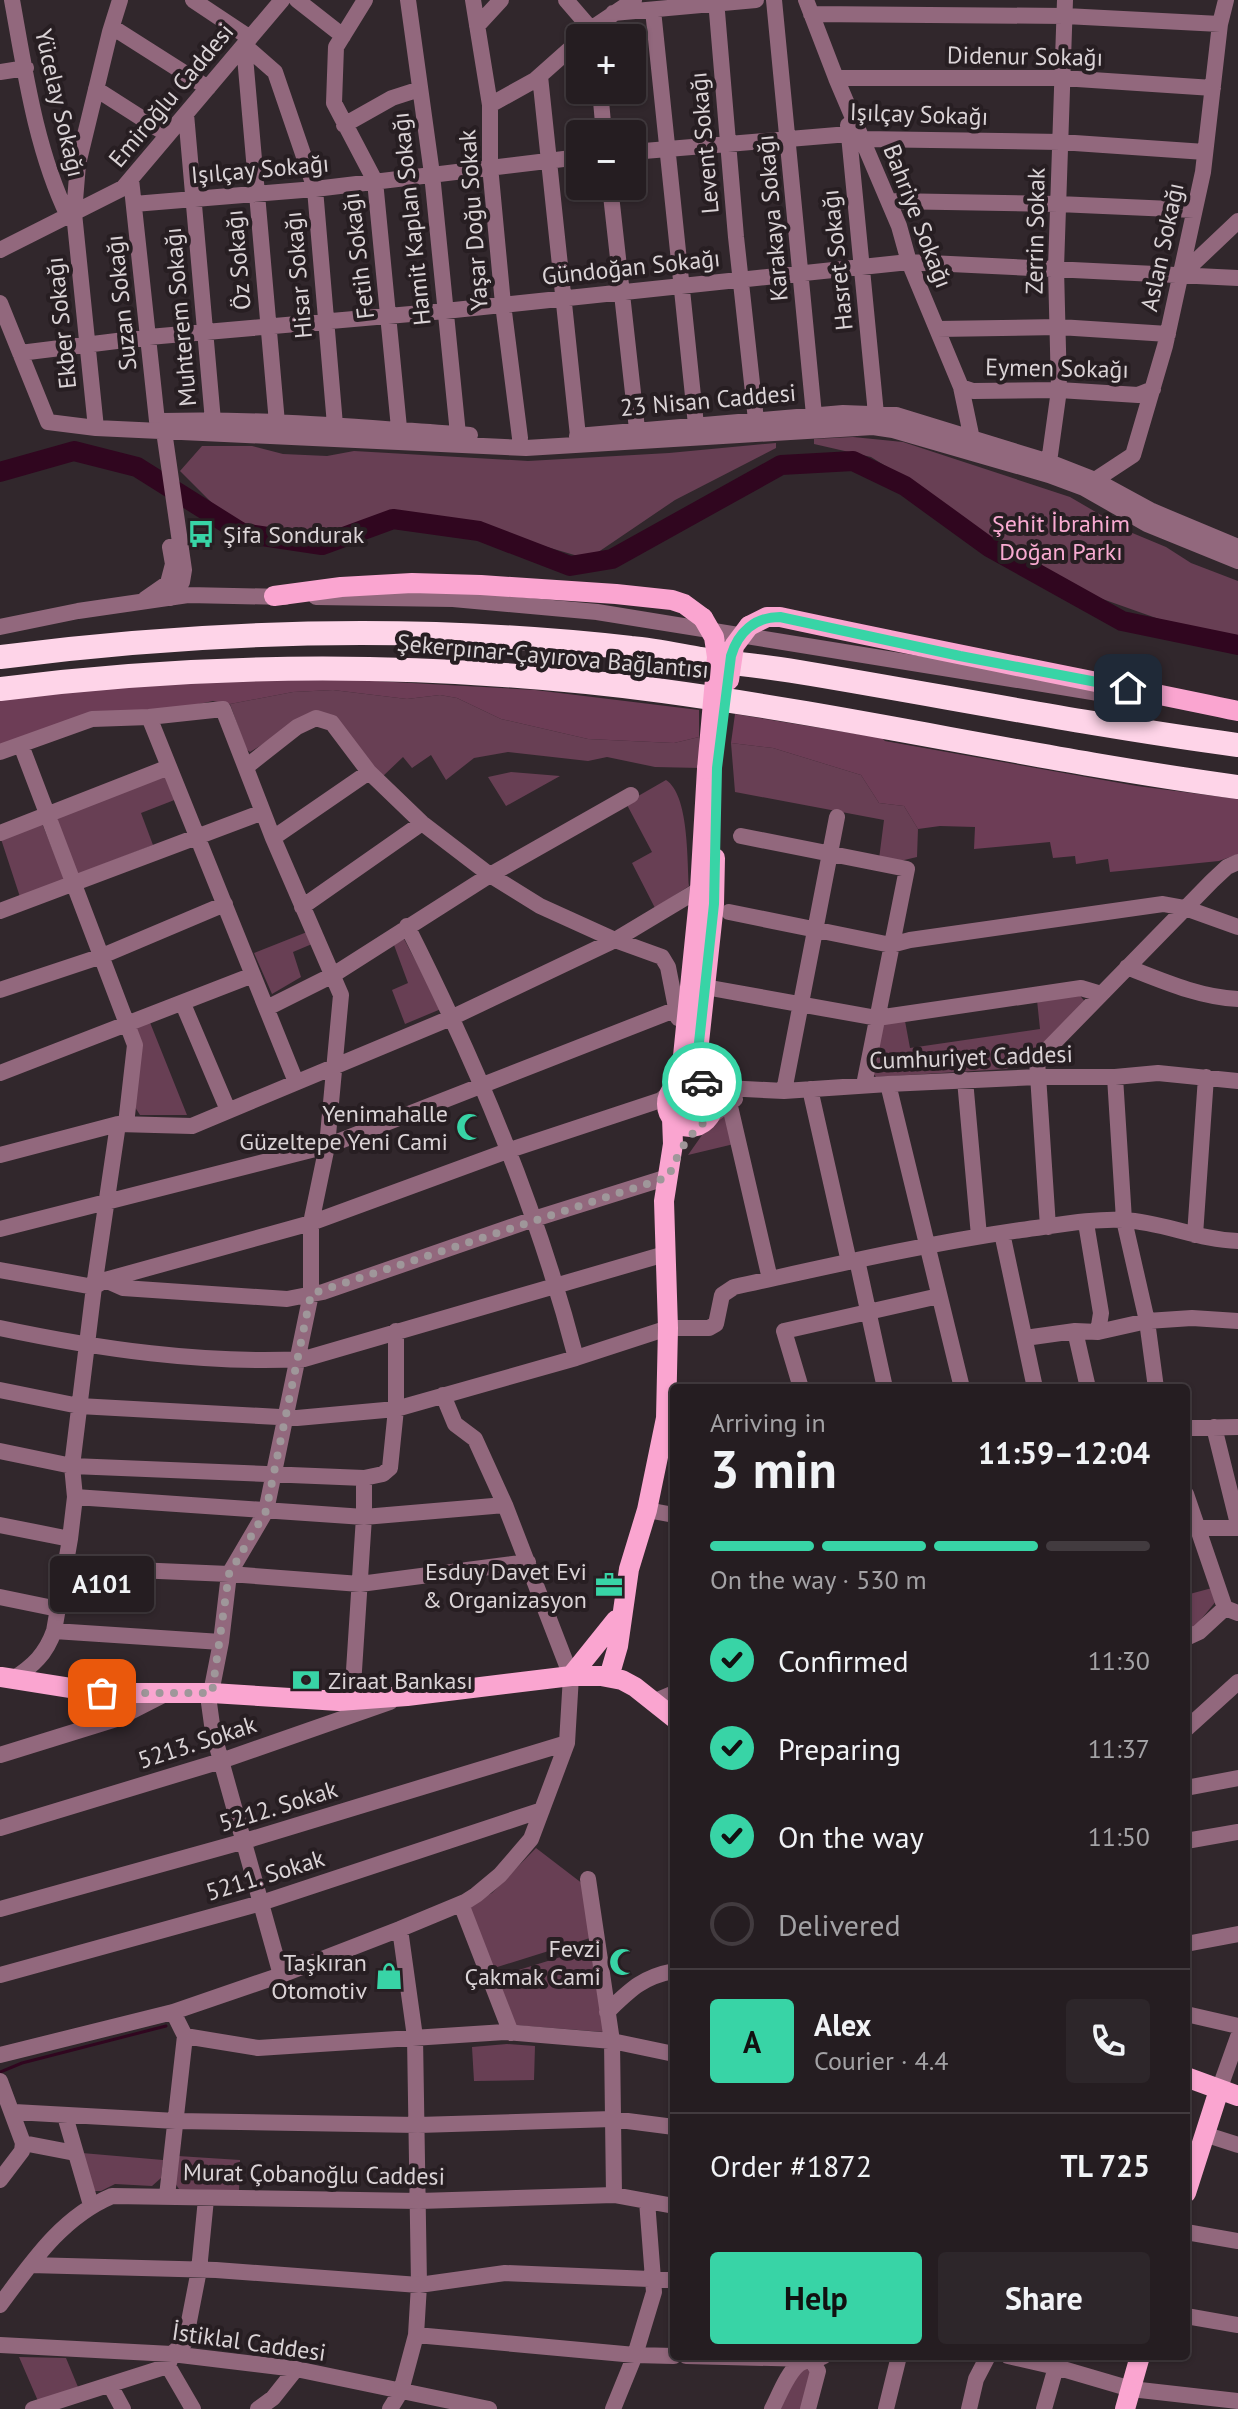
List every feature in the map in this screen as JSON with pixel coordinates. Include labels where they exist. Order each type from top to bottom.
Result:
[{"type":"highway","name":"Şekerpınar-Çayırova Bağlantısı","points":[[0,657],[158,639],[291,633],[406,632],[545,639],[635,648],[808,673],[997,708],[1238,745]]},
{"type":"highway","name":"Şekerpınar-Çayırova Bağlantısı","points":[[0,689],[177,672],[319,667],[475,672],[600,684],[758,705],[1123,770],[1238,787]]},
{"type":"main road","points":[[274,596],[341,587],[412,583],[616,594],[684,604],[703,618],[714,637],[717,657],[712,768],[683,1056],[679,1079],[668,1105],[673,1144],[664,1201],[668,1328],[666,1418],[647,1510],[629,1569],[618,1646],[605,1676]]},
{"type":"main road","points":[[668,1177],[679,1152],[708,1119],[713,1102],[699,1075],[697,1061],[714,904],[712,768],[731,656],[737,640],[749,626],[767,617],[780,617],[1238,712]]},
{"type":"main road","points":[[672,1091],[687,1082],[706,1087]]},
{"type":"main road","points":[[672,1118],[688,1127],[708,1119]]},
{"type":"main road","points":[[605,1676],[616,1620],[625,1599]]},
{"type":"main road","points":[[571,1676],[616,1620]]},
{"type":"main road","points":[[618,1646],[635,1687]]},
{"type":"main road","points":[[4,1677],[102,1693],[212,1693],[352,1701],[571,1676],[605,1676],[664,1697]]},
{"type":"main road","points":[[1190,2079],[1228,2093],[1192,2152]]},
{"type":"main road","points":[[1128,2399],[1139,2360]]},
{"type":"street","name":"Yücelay Sokağı","points":[[12,0],[44,149],[57,194],[71,214]]},
{"type":"street","points":[[71,214],[78,164],[120,0]]},
{"type":"street","name":"Hisar Sokağı","points":[[193,0],[247,41],[275,72],[315,189],[335,425]]},
{"type":"street","name":"Emiroğlu Caddesi","points":[[0,250],[123,188],[282,0]]},
{"type":"street","points":[[297,0],[343,36]]},
{"type":"street","name":"Fetih Sokağı","points":[[365,0],[336,47],[334,103],[375,181],[399,428]]},
{"type":"street","name":"Hamit Kaplan Sokağı","points":[[408,0],[432,174],[458,434]]},
{"type":"street","name":"Yaşar Doğu Sokak","points":[[473,0],[490,105],[490,166],[520,438]]},
{"type":"street","points":[[477,26],[501,0]]},
{"type":"street","points":[[566,0],[580,24]]},
{"type":"street","points":[[601,24],[634,0]]},
{"type":"street","points":[[613,13],[756,0]]},
{"type":"street","name":"Karakaya Sokağı","points":[[774,0],[817,423]]},
{"type":"street","name":"Aslan Sokağı","points":[[1095,480],[1133,455],[1153,389],[1168,334],[1205,152],[1220,24],[1226,0]]},
{"type":"street","name":"Levent Sokağı","points":[[716,2],[740,280],[756,420]]},
{"type":"street","points":[[808,7],[1065,8],[1220,24]]},
{"type":"street","name":"Bahriye Sokağı","points":[[808,7],[846,102],[856,136],[889,201],[909,262],[961,387],[973,445]]},
{"type":"street","name":"Zerrin Sokak","points":[[1049,462],[1059,390],[1056,268],[1065,8]]},
{"type":"street","points":[[653,10],[696,425]]},
{"type":"street","points":[[112,27],[208,88]]},
{"type":"street","name":"Öz Sokağı","points":[[247,41],[256,195],[277,423]]},
{"type":"street","points":[[490,105],[540,76],[566,54]]},
{"type":"street","points":[[0,72],[26,68]]},
{"type":"street","points":[[540,76],[578,436]]},
{"type":"street","name":"Didenur Sokağı","points":[[836,78],[1062,78],[1213,88]]},
{"type":"street","points":[[96,89],[168,135]]},
{"type":"street","points":[[344,125],[392,98],[420,89]]},
{"type":"street","name":"Muhterem Sokağı","points":[[186,114],[213,421]]},
{"type":"street","name":"Işılçay Sokağı","points":[[646,151],[856,136],[1060,142],[1205,152]]},
{"type":"street","name":"Hasret Sokağı","points":[[856,136],[862,267],[876,414]]},
{"type":"street","name":"Işılçay Sokağı","points":[[134,204],[315,189],[566,158]]},
{"type":"street","name":"Suzan Sokağı","points":[[131,179],[159,427]]},
{"type":"street","points":[[612,200],[637,429]]},
{"type":"street","points":[[889,201],[1194,210]]},
{"type":"street","name":"Ekber Sokağı","points":[[71,214],[96,428]]},
{"type":"street","points":[[1180,276],[1238,221]]},
{"type":"street","name":"Gündoğan Sokağı","points":[[20,353],[149,337],[445,311],[909,262],[1238,278]]},
{"type":"street","name":"23 Nisan Caddesi","points":[[0,303],[48,422],[96,428],[159,427],[213,421],[277,423],[399,428],[520,438],[578,436],[756,420],[873,427],[1049,462],[1095,480],[1152,511],[1238,547]]},
{"type":"street","points":[[937,329],[1059,327],[1168,334]]},
{"type":"street","name":"Eymen Sokağı","points":[[961,387],[973,391],[1059,390],[1138,395],[1153,389]]},
{"type":"street","name":"23 Nisan Caddesi","points":[[159,427],[198,433],[526,448],[817,423],[876,414],[896,415],[1084,488],[1147,524],[1238,561]]},
{"type":"street","points":[[159,427],[172,516],[184,570],[182,582],[171,598]]},
{"type":"street","points":[[165,468],[175,452],[198,433]]},
{"type":"street","points":[[172,516],[176,575],[186,586],[212,594]]},
{"type":"street","points":[[140,602],[168,583],[173,564]]},
{"type":"street","points":[[0,627],[78,611],[212,594],[453,599],[597,612],[1238,712]]},
{"type":"street","points":[[0,752],[92,719],[223,709],[273,838],[341,995],[327,1146],[311,1223],[311,1294],[266,1511],[229,1574],[221,1642],[209,1703],[210,1722],[281,1975]]},
{"type":"street","points":[[149,717],[296,1082]]},
{"type":"street","points":[[246,767],[297,727],[316,718],[332,723],[369,772],[422,823],[490,875],[540,906],[615,940],[662,957],[668,967],[677,1009],[683,1056]]},
{"type":"street","points":[[21,745],[135,1045],[107,1203],[99,1283],[86,1346],[72,1466],[75,1497],[70,1539],[58,1609],[39,1685]]},
{"type":"street","points":[[0,833],[169,767]]},
{"type":"street","points":[[273,838],[369,772]]},
{"type":"street","points":[[267,1008],[333,975],[490,875],[631,795]]},
{"type":"street","points":[[0,911],[263,812]]},
{"type":"street","points":[[708,1119],[729,1102],[744,1096],[784,1091],[837,817]]},
{"type":"street","points":[[302,907],[422,823]]},
{"type":"street","points":[[741,836],[907,869],[864,1085]]},
{"type":"street","points":[[1048,1227],[1037,1060],[1185,908],[1227,867],[1238,862]]},
{"type":"street","points":[[0,1155],[122,1124],[192,1126],[453,1017],[615,940],[700,889]]},
{"type":"street","points":[[0,990],[102,956],[225,904]]},
{"type":"street","points":[[729,912],[891,945],[1163,904],[1185,908],[1238,927]]},
{"type":"street","points":[[407,926],[453,1017],[510,1150],[558,1287],[576,1358]]},
{"type":"street","points":[[1127,967],[1172,985],[1238,999]]},
{"type":"street","points":[[0,1073],[253,975]]},
{"type":"street","points":[[705,987],[877,1018],[1081,988],[1101,994]]},
{"type":"street","points":[[183,1004],[228,1110]]},
{"type":"street","points":[[0,1229],[327,1146],[677,1009]]},
{"type":"street","name":"Cumhuriyet Caddesi","points":[[706,1087],[784,1091],[1158,1073],[1238,1081]]},
{"type":"street","points":[[1115,1077],[1124,1220],[1147,1321],[1155,1384]]},
{"type":"street","points":[[1195,1235],[1206,1077]]},
{"type":"street","points":[[965,1080],[979,1236]]},
{"type":"street","points":[[888,1084],[961,1384]]},
{"type":"street","points":[[810,1089],[884,1384]]},
{"type":"street","points":[[99,1283],[311,1223],[510,1150],[661,1100],[672,1091]]},
{"type":"street","points":[[729,1102],[770,1279]]},
{"type":"street","points":[[630,1111],[672,1118]]},
{"type":"street","points":[[1,1267],[123,1288],[287,1299],[311,1294],[668,1177]]},
{"type":"street","points":[[0,1390],[79,1406],[286,1418],[396,1409],[576,1358],[668,1328],[709,1328],[716,1324],[722,1295],[734,1287],[926,1245],[1048,1227],[1124,1220],[1215,1240],[1238,1241]]},
{"type":"street","points":[[1086,1223],[1101,1313],[1098,1332]]},
{"type":"street","points":[[1002,1233],[1034,1384]]},
{"type":"street","points":[[0,1328],[86,1346],[265,1361],[296,1359],[558,1287],[665,1254]]},
{"type":"street","points":[[800,1384],[784,1331],[939,1296]]},
{"type":"street","points":[[1025,1338],[1075,1331],[1098,1332],[1147,1321],[1192,1318],[1238,1321]]},
{"type":"street","points":[[0,1451],[72,1466],[364,1478],[383,1474],[390,1468],[396,1409],[396,1331]]},
{"type":"street","points":[[1075,1331],[1087,1384]]},
{"type":"street","points":[[0,2055],[173,2012],[400,1929],[461,1904],[487,1887],[531,1839],[567,1743],[571,1676],[505,1505],[475,1439],[455,1424],[443,1395]]},
{"type":"street","points":[[1198,1528],[1238,1526],[1214,1427]]},
{"type":"street","points":[[1190,1428],[1238,1427]]},
{"type":"street","points":[[352,1701],[364,1478]]},
{"type":"street","points":[[75,1497],[364,1517],[505,1505]]},
{"type":"street","points":[[1190,1505],[1232,1610],[1190,1636]]},
{"type":"street","points":[[647,1510],[670,1518]]},
{"type":"street","points":[[0,1525],[70,1539]]},
{"type":"street","points":[[65,1567],[229,1574],[360,1584],[528,1562]]},
{"type":"street","points":[[0,1597],[58,1609]]},
{"type":"street","points":[[52,1637],[221,1642]]},
{"type":"street","points":[[4,1677],[36,1664],[52,1637]]},
{"type":"street","points":[[1190,1725],[1238,1682]]},
{"type":"street","points":[[0,1755],[116,1719],[165,1694]]},
{"type":"street","name":"5213. Sokak","points":[[0,1828],[221,1761],[407,1696]]},
{"type":"street","name":"5212. Sokak","points":[[0,1909],[245,1841],[567,1743]]},
{"type":"street","points":[[1190,1787],[1238,1778]]},
{"type":"street","name":"5211. Sokak","points":[[0,1975],[261,1903],[542,1810]]},
{"type":"street","points":[[1190,1840],[1238,1832]]},
{"type":"street","points":[[588,1879],[612,2041],[614,2195]]},
{"type":"street","points":[[461,1904],[511,2033]]},
{"type":"street","points":[[390,2409],[401,2391],[416,2335],[419,2285],[415,2037],[400,1929]]},
{"type":"street","points":[[1190,1943],[1238,1934]]},
{"type":"street","points":[[607,2012],[640,1982],[670,1972]]},
{"type":"street","points":[[167,2196],[185,2036],[173,2012]]},
{"type":"street","points":[[1190,2015],[1238,2026]]},
{"type":"street","points":[[185,2036],[258,2048],[511,2033],[612,2041],[670,2053]]},
{"type":"street","points":[[1228,2093],[1238,2037]]},
{"type":"street","points":[[0,2180],[22,2151],[23,2143],[14,2112],[1,2086]]},
{"type":"street","points":[[14,2112],[176,2121],[418,2125],[612,2119],[670,2126]]},
{"type":"street","points":[[65,2116],[91,2205]]},
{"type":"street","points":[[1204,2134],[1238,2145]]},
{"type":"street","points":[[23,2143],[75,2153]]},
{"type":"street","name":"Murat Çobanoğlu Caddesi","points":[[0,2305],[65,2224],[91,2205],[112,2196],[419,2201],[614,2195],[670,2205]]},
{"type":"street","points":[[33,2409],[110,2385],[170,2360],[185,2342],[199,2270],[206,2199]]},
{"type":"street","points":[[613,2409],[635,2355],[654,2292],[647,2201]]},
{"type":"street","points":[[1190,2233],[1238,2241]]},
{"type":"street","points":[[30,2265],[199,2270],[419,2285],[505,2273],[670,2280]]},
{"type":"street","points":[[1190,2317],[1238,2325]]},
{"type":"street","points":[[416,2335],[670,2356]]},
{"type":"street","name":"İstiklal Caddesi","points":[[0,2345],[296,2369],[489,2409]]},
{"type":"street","points":[[170,2360],[193,2409]]},
{"type":"street","points":[[772,2409],[796,2366],[808,2360]]},
{"type":"street","points":[[808,2409],[818,2371],[815,2360]]},
{"type":"street","points":[[886,2409],[898,2360]]},
{"type":"street","points":[[969,2409],[976,2379],[986,2360]]},
{"type":"street","points":[[1025,2360],[1056,2367],[1128,2399],[1238,2401]]},
{"type":"street","points":[[1044,2409],[1056,2367]]},
{"type":"street","points":[[258,2409],[273,2398],[296,2369]]},
{"type":"street","points":[[110,2385],[123,2409]]},
{"type":"green space","name":"Şehit İbrahim Doğan Parkı","points":[[853,437],[903,442],[1070,497],[1191,563],[1238,581],[1238,639],[1190,630],[1094,596],[1020,561],[871,457],[814,444],[814,439]]},
{"type":"green space","points":[[776,443],[776,448],[675,500],[588,559],[486,529],[415,518],[367,521],[321,538],[267,532],[223,514],[180,471],[202,446],[252,446],[283,454],[327,456],[354,451],[528,461]]},
{"type":"green space","points":[[333,690],[407,699],[440,695],[457,698],[501,719],[588,739],[674,743],[699,737],[701,768],[655,767],[607,757],[588,761],[508,752],[474,758],[446,780],[431,755],[412,768],[403,757],[381,778],[336,720],[276,736],[250,752],[246,749],[230,704],[293,692]]},
{"type":"green space","points":[[731,743],[773,748],[861,775],[879,803],[904,806],[918,829],[917,857],[900,861],[879,859],[884,820],[735,792]]},
{"type":"green space","points":[[511,772],[560,776],[506,806],[488,777]]},
{"type":"green space","points":[[167,774],[177,799],[141,813],[153,845],[76,875],[54,818]]},
{"type":"green space","points":[[666,780],[674,788],[683,813],[689,886],[655,908],[632,863],[652,852],[626,803]]},
{"type":"green space","points":[[41,821],[65,880],[20,897],[0,836]]},
{"type":"green space","points":[[307,932],[312,944],[293,952],[301,977],[272,994],[254,953]]},
{"type":"green space","points":[[404,939],[441,1009],[405,1024],[392,990],[408,983],[394,945]]},
{"type":"green space","points":[[1078,993],[1086,1003],[1029,1059],[1006,1069],[876,1077],[872,1072],[882,1024],[905,1021],[910,1048],[1040,1029],[1037,1000]]},
{"type":"green space","points":[[149,1020],[187,1115],[140,1115],[133,1104],[136,1025]]},
{"type":"green space","points":[[726,1112],[734,1144],[688,1155],[714,1118]]},
{"type":"green space","points":[[1212,1588],[1217,1600],[1190,1630],[1190,1594]]},
{"type":"green space","points":[[536,1848],[583,1884],[590,1938],[491,1969],[467,1906],[492,1893]]},
{"type":"green space","points":[[590,1948],[604,2032],[514,2025],[498,1979],[502,1975]]},
{"type":"green space","points":[[507,2044],[535,2046],[534,2080],[474,2081],[472,2047]]},
{"type":"green space","points":[[82,2153],[163,2160],[161,2178],[152,2186],[115,2184],[94,2191]]},
{"type":"green space","points":[[178,2156],[240,2160],[239,2191],[179,2189],[175,2183]]},
{"type":"green space","points":[[19,2357],[66,2358],[78,2387],[38,2401]]},
{"type":"green space","points":[[806,2367],[811,2373],[802,2409],[778,2409],[801,2369]]},
{"type":"shaded area","points":[[322,678],[535,690],[699,710],[699,737],[674,743],[588,739],[501,719],[457,698],[440,695],[407,699],[333,690],[293,692],[230,704],[213,701],[0,746],[0,700],[131,686]]},
{"type":"shaded area","points":[[735,714],[1137,786],[1238,799],[1238,854],[1219,861],[1110,872],[1108,859],[1076,864],[1075,856],[1053,858],[1050,842],[974,849],[975,827],[918,829],[904,806],[879,803],[861,775],[773,748],[731,743]]},
{"type":"waterway","points":[[0,472],[74,451],[137,467],[242,533],[322,545],[393,519],[479,531],[570,566],[612,559],[781,465],[853,461],[905,486],[989,547],[1122,621],[1238,645]]},
{"type":"waterway","points":[[0,2072],[22,2063],[166,2026]]},
{"type":"way so far","points":[[102,1693],[212,1693],[229,1574],[266,1511],[311,1294],[668,1177],[679,1152],[710,1117],[712,1098],[702,1082]]},
{"type":"place","name":"Şifa Sondurak","points":[[201,534]]},
{"type":"place","name":"Yenimahalle Güzeltepe Yeni Cami","points":[[470,1127]]},
{"type":"place","name":"Esduy Davet Evi & Organizasyon","points":[[609,1585]]},
{"type":"place","name":"Ziraat Bankası","points":[[306,1680]]},
{"type":"place","name":"A101","points":[[102,1693]]},
{"type":"place","name":"Fevzi Çakmak Cami","points":[[623,1962]]},
{"type":"place","name":"Taşkıran Otomotiv","points":[[389,1976]]},
{"type":"route","points":[[702,1082],[697,1061],[714,904],[717,768],[731,656],[737,640],[749,626],[767,617],[780,617],[1128,688]]}]
